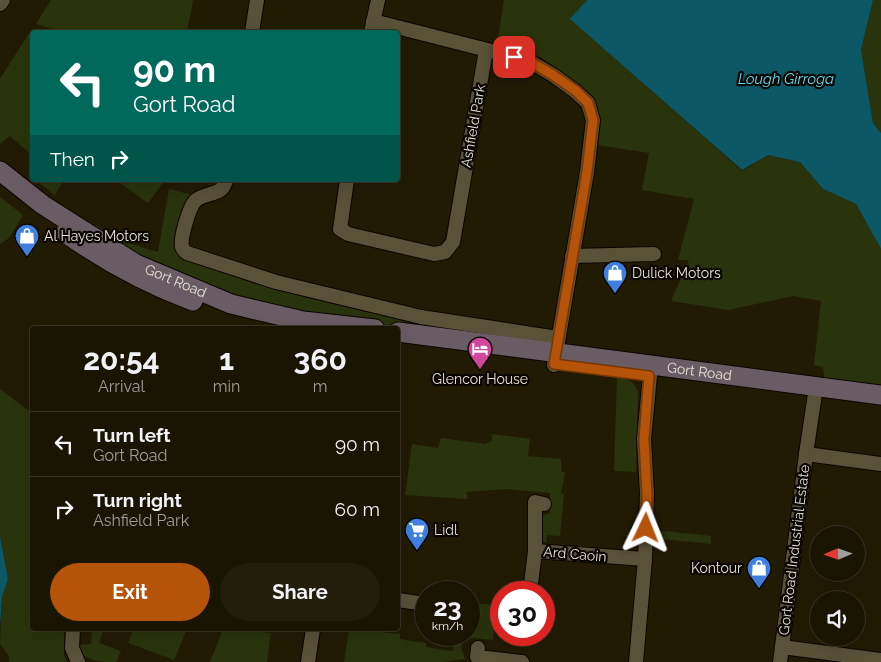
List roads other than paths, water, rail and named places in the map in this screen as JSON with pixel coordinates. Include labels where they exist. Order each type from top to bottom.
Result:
[{"type":"main road","name":"Gort Road","points":[[0,171],[43,205],[136,264],[231,304],[303,321],[340,326]]},
{"type":"main road","name":"Gort Road","points":[[0,187],[98,256],[162,290],[231,314],[282,326]]},
{"type":"main road","name":"Gort Road","points":[[400,332],[556,352],[650,370],[815,392],[881,395]]},
{"type":"main road","name":"Gort Road","points":[[400,345],[556,352]]},
{"type":"main road","name":"Gort Road","points":[[815,392],[881,407]]},
{"type":"street","points":[[0,4],[3,0]]},
{"type":"street","points":[[252,30],[257,0]]},
{"type":"street","points":[[378,0],[372,27],[387,30]]},
{"type":"street","points":[[225,182],[220,191],[203,196],[190,207],[182,244],[187,253],[276,282],[556,352],[591,143],[593,120],[588,103],[576,91],[527,60],[400,33]]},
{"type":"street","name":"Ashfield Park","points":[[347,182],[340,229],[348,234],[434,254],[445,252],[454,242],[486,50]]},
{"type":"street","points":[[572,256],[654,254]]},
{"type":"street","points":[[636,662],[645,559],[647,494],[644,439],[650,370]]},
{"type":"street","name":"Gort Road Industrial Estate","points":[[780,662],[815,392]]},
{"type":"street","name":"Gort Road Industrial Estate","points":[[806,454],[881,464]]},
{"type":"street","name":"Ard Caoin","points":[[531,581],[535,551],[535,502],[544,504]]},
{"type":"street","name":"Ard Caoin","points":[[535,551],[645,559]]},
{"type":"street","points":[[400,600],[415,602]]},
{"type":"street","points":[[73,631],[72,648],[78,662]]},
{"type":"street","points":[[308,662],[313,631]]},
{"type":"street","name":"Gort Road Industrial Estate","points":[[782,647],[881,660]]},
{"type":"street","points":[[478,648],[477,657],[522,662]]},
{"type":"water","name":"Lough Girroga","points":[[587,0],[873,0],[861,50],[873,123],[881,133],[881,249],[856,204],[823,189],[800,162],[768,155],[742,170],[570,19]]},
{"type":"water","points":[[0,536],[8,579],[2,597],[0,627]]},
{"type":"place","name":"Al Hayes Motors","points":[[27,257]]},
{"type":"place","name":"Dulick Motors","points":[[615,294]]},
{"type":"place","name":"Glencor House","points":[[480,370]]},
{"type":"place","name":"Lidl","points":[[417,551]]},
{"type":"place","name":"Kontour","points":[[759,589]]}]
